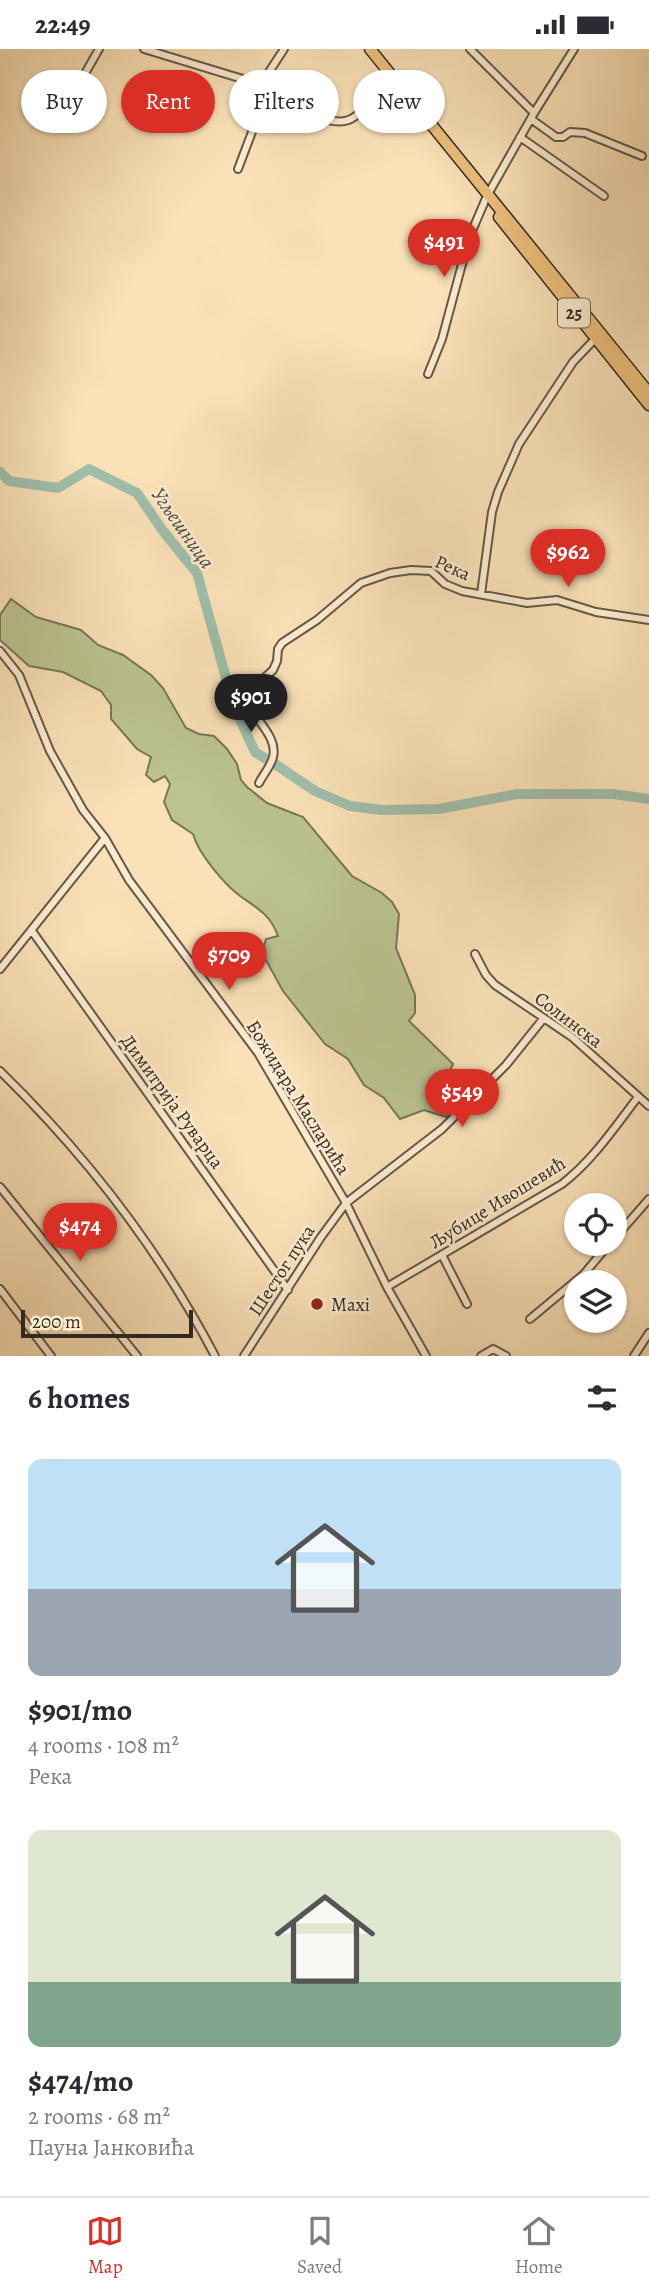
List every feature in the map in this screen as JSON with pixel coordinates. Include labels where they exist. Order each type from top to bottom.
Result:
[{"type":"main road","name":"25","points":[[370,49],[387,70]]},
{"type":"main road","name":"25","points":[[438,133],[649,393]]},
{"type":"main road","name":"25","points":[[488,197],[491,206],[649,405]]},
{"type":"street","points":[[87,70],[99,49]]},
{"type":"street","points":[[144,49],[229,75]]},
{"type":"street","points":[[270,70],[284,49]]},
{"type":"street","points":[[470,49],[532,116],[556,137],[563,137],[570,132],[585,133],[642,156]]},
{"type":"street","points":[[428,374],[442,338],[469,238],[520,137],[574,49]]},
{"type":"street","points":[[238,169],[252,133]]},
{"type":"street","points":[[520,137],[604,196]]},
{"type":"street","points":[[481,594],[492,512],[519,444],[573,362],[595,339]]},
{"type":"street","name":"Река","points":[[259,783],[273,757],[274,748],[271,738],[250,706],[254,694],[261,681],[273,670],[282,643],[317,620],[361,583],[390,573],[430,571],[452,588],[527,603],[557,600],[596,612],[649,620]]},
{"type":"street","name":"Божидара Масларића","points":[[0,651],[19,675],[50,751],[83,810],[105,838],[129,880],[258,1053],[346,1203],[387,1287],[426,1356]]},
{"type":"street","points":[[0,969],[105,838]]},
{"type":"street","name":"Димитрија Руварца","points":[[32,931],[288,1290]]},
{"type":"street","name":"Солинска","points":[[475,954],[486,975],[495,985],[572,1037],[649,1106]]},
{"type":"street","name":"Шестог пука","points":[[244,1356],[346,1203],[442,1129],[506,1065],[543,1019]]},
{"type":"street","points":[[0,1071],[44,1114],[116,1201],[191,1311],[215,1356]]},
{"type":"street","name":"Љубице Ивошевић","points":[[387,1287],[573,1176],[598,1150],[638,1097]]},
{"type":"street","points":[[0,1188],[137,1356]]},
{"type":"street","points":[[627,1224],[649,1199]]},
{"type":"street","points":[[442,1255],[467,1304]]},
{"type":"street","points":[[530,1319],[584,1274],[599,1256]]},
{"type":"street","points":[[0,1289],[51,1356]]},
{"type":"street","points":[[634,1356],[649,1333]]},
{"type":"street","points":[[481,1356],[493,1349],[506,1356]]},
{"type":"green space","points":[[11,599],[36,617],[81,630],[98,645],[123,655],[151,675],[163,688],[186,728],[199,734],[214,736],[227,749],[247,787],[267,803],[303,817],[352,876],[392,902],[399,914],[396,948],[415,995],[415,1013],[409,1021],[453,1064],[438,1097],[459,1106],[446,1117],[424,1110],[400,1119],[384,1098],[364,1085],[348,1059],[325,1044],[283,991],[262,953],[266,939],[278,936],[272,923],[219,876],[200,850],[193,834],[172,820],[164,802],[170,784],[165,776],[154,782],[146,775],[151,757],[137,749],[111,719],[111,705],[101,691],[63,672],[29,666],[0,640],[0,615]]},
{"type":"waterway","name":"Угљешница","points":[[0,472],[9,481],[58,488],[89,469],[137,493],[197,573],[234,707],[255,752],[269,761]]},
{"type":"waterway","name":"Угљешница","points":[[272,762],[315,791],[350,806],[382,810],[439,809],[517,794],[613,794],[649,799]]},
{"type":"place","name":"Maxi","points":[[317,1304]]}]
